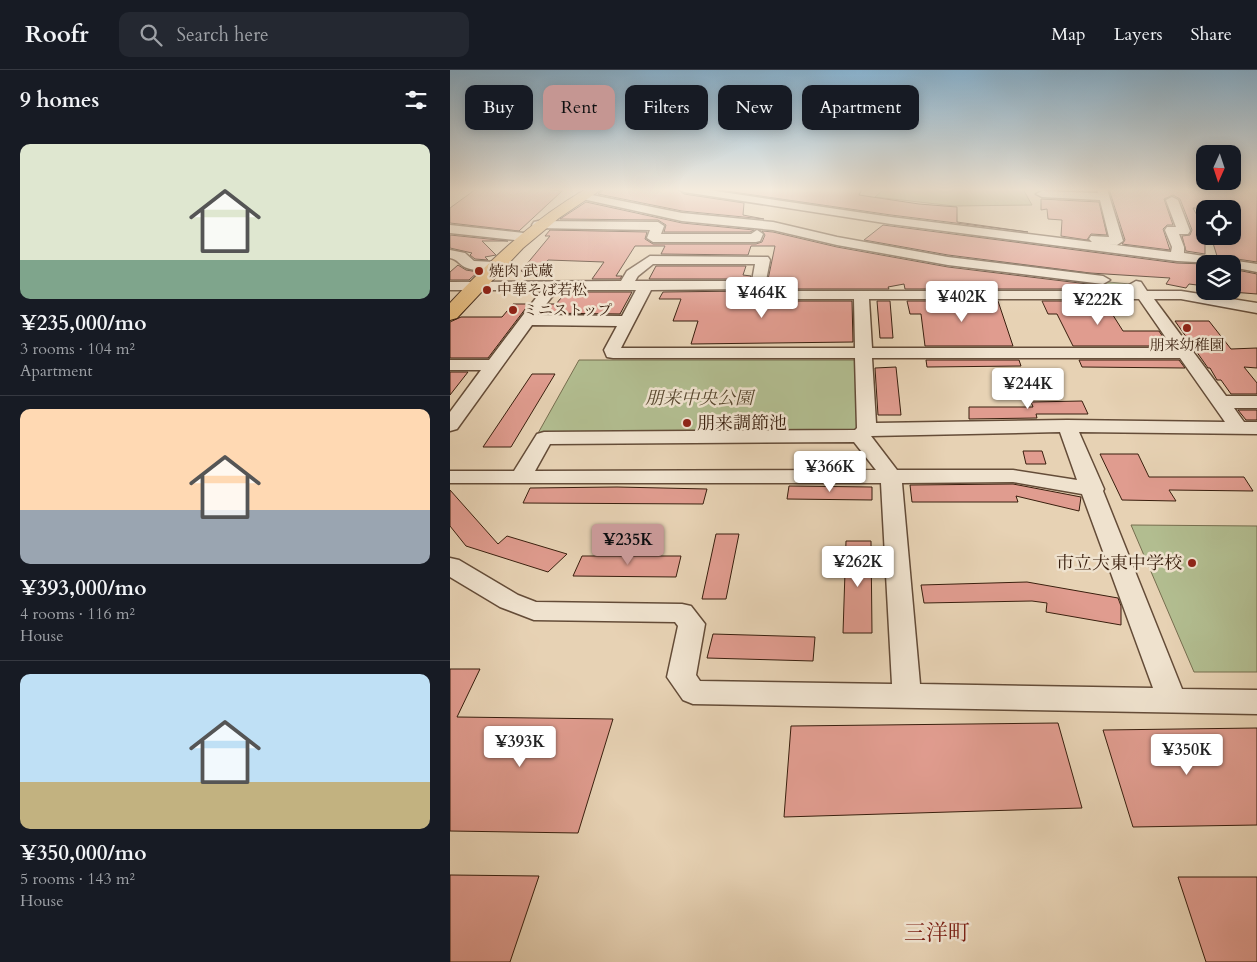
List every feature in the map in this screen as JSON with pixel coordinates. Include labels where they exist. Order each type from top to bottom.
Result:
[{"type":"main road","points":[[450,314],[477,284],[531,231]]},
{"type":"street","points":[[465,231],[524,237]]},
{"type":"street","points":[[656,231],[653,238],[756,238],[758,231]]},
{"type":"street","points":[[789,231],[948,261],[1177,257],[1253,266]]},
{"type":"street","points":[[893,231],[1104,259],[1196,269]]},
{"type":"street","points":[[969,231],[1082,246],[1104,259],[1134,282],[1184,353],[1222,402],[1248,428]]},
{"type":"street","points":[[1082,246],[1085,238],[1117,241],[1114,231]]},
{"type":"street","points":[[1171,231],[1178,247],[1177,257]]},
{"type":"street","points":[[450,254],[460,256],[470,265],[495,266]]},
{"type":"street","points":[[626,285],[632,274],[650,260],[763,260],[756,294],[1181,295],[1257,308]]},
{"type":"street","points":[[1241,273],[1257,275]]},
{"type":"street","points":[[450,286],[477,284],[758,285]]},
{"type":"street","points":[[450,425],[553,285]]},
{"type":"street","points":[[646,285],[612,350],[613,353],[1184,353]]},
{"type":"street","points":[[861,295],[864,353],[863,433],[891,476],[907,696]]},
{"type":"street","points":[[527,320],[627,321]]},
{"type":"street","points":[[450,365],[494,365]]},
{"type":"street","points":[[1222,402],[1257,402]]},
{"type":"street","points":[[1067,426],[1093,489],[1172,701]]},
{"type":"street","points":[[521,476],[544,438],[863,433],[1067,426],[1248,428]]},
{"type":"street","points":[[450,477],[1013,476],[1093,489]]},
{"type":"street","points":[[450,566],[509,601],[534,611],[682,613],[692,624],[681,677],[693,692],[1257,702]]},
{"type":"green space","points":[[1076,279],[1130,284],[1137,292],[1101,292],[1097,284],[1080,284]]},
{"type":"green space","name":"朋来中央公園","points":[[579,360],[859,360],[860,430],[537,435]]},
{"type":"green space","points":[[1131,525],[1257,526],[1257,672],[1194,672]]},
{"type":"building","points":[[549,231],[647,232],[645,239],[653,244],[756,244],[762,242],[765,235],[762,231],[773,232],[837,247],[948,267],[1096,285],[1098,289],[905,289],[904,284],[888,287],[889,289],[766,289],[775,246],[751,246],[748,255],[661,254],[665,246],[635,246],[616,276],[622,276],[620,279],[592,279],[604,262],[548,260],[534,277],[521,271],[550,236],[545,236]]},
{"type":"building","points":[[664,231],[753,231],[750,232]]},
{"type":"building","points":[[876,231],[927,231],[1177,263],[1196,264],[1196,285],[1189,284],[1186,288],[1166,284],[1170,278],[1090,273],[948,255],[864,240]]},
{"type":"building","points":[[1061,231],[1106,231],[1107,235],[1091,234],[1087,240],[1061,236]]},
{"type":"building","points":[[1122,231],[1164,231],[1170,250],[1122,244],[1125,240]]},
{"type":"building","points":[[1192,231],[1196,231],[1196,245],[1205,245],[1205,254],[1186,251],[1182,236],[1190,235]]},
{"type":"building","points":[[1241,231],[1257,231],[1257,262],[1241,260],[1241,255],[1217,255],[1214,245],[1241,245]]},
{"type":"building","points":[[450,235],[508,241],[482,241],[496,255],[485,257],[488,260],[475,259],[470,255],[472,253],[450,248]]},
{"type":"building","points":[[458,265],[466,270],[478,272],[469,280],[450,280],[450,272]]},
{"type":"building","points":[[656,266],[746,266],[743,275],[751,276],[750,279],[649,279]]},
{"type":"building","points":[[1241,271],[1257,274],[1257,294],[1241,293]]},
{"type":"building","points":[[748,291],[747,296],[756,301],[852,301],[853,342],[691,344],[698,321],[673,321],[681,299],[659,299],[663,292]]},
{"type":"building","points":[[566,292],[632,292],[620,314],[542,313],[549,304],[556,304]]},
{"type":"building","points":[[877,301],[890,301],[893,338],[880,338]]},
{"type":"building","points":[[907,301],[998,301],[1013,346],[925,346],[921,314],[910,314]]},
{"type":"building","points":[[1042,301],[1104,301],[1123,331],[1159,331],[1169,346],[1073,346],[1057,314],[1048,314]]},
{"type":"building","points":[[513,304],[529,304],[488,358],[450,358],[450,322],[461,317],[502,317]]},
{"type":"building","points":[[1175,321],[1209,321],[1231,349],[1257,348],[1257,368],[1244,367],[1257,383],[1257,394],[1231,394],[1221,380],[1217,380]]},
{"type":"building","points":[[926,360],[1019,360],[1021,366],[927,367]]},
{"type":"building","points":[[1079,360],[1179,360],[1185,368],[1082,367]]},
{"type":"building","points":[[896,367],[901,415],[878,415],[875,368]]},
{"type":"building","points":[[450,372],[468,372],[450,395]]},
{"type":"building","points":[[532,374],[555,374],[511,447],[483,447]]},
{"type":"building","points":[[1082,401],[1088,414],[1036,414],[1037,418],[969,419],[969,407],[1033,407],[1031,402]]},
{"type":"building","points":[[1238,410],[1257,410],[1257,420],[1246,420]]},
{"type":"building","points":[[1023,451],[1042,451],[1046,464],[1026,464]]},
{"type":"building","points":[[1100,454],[1138,454],[1149,477],[1244,477],[1253,491],[1169,490],[1176,501],[1122,500]]},
{"type":"building","points":[[1013,484],[1081,497],[1079,511],[1016,496],[1018,502],[912,502],[910,485]]},
{"type":"building","points":[[789,486],[872,487],[872,500],[787,499]]},
{"type":"building","points":[[530,488],[707,489],[703,504],[523,503]]},
{"type":"building","points":[[450,490],[498,544],[507,536],[567,554],[548,572],[466,546],[450,526]]},
{"type":"building","points":[[716,534],[739,534],[726,599],[702,599]]},
{"type":"building","points":[[846,541],[871,541],[872,633],[843,633]]},
{"type":"building","points":[[582,556],[681,556],[676,577],[573,576]]},
{"type":"building","points":[[1027,582],[1118,598],[1121,606],[1121,625],[1046,612],[1047,603],[1032,601],[924,603],[921,585]]},
{"type":"building","points":[[713,634],[815,637],[813,661],[707,658]]},
{"type":"building","points":[[450,669],[480,669],[457,717],[613,719],[578,833],[450,831]]},
{"type":"building","points":[[1058,723],[1082,808],[784,817],[791,726]]},
{"type":"building","points":[[1257,728],[1257,825],[1133,827],[1103,730]]},
{"type":"building","points":[[450,875],[539,876],[510,962],[450,962]]},
{"type":"building","points":[[1178,877],[1257,877],[1257,962],[1206,962]]},
{"type":"waterway","points":[[966,234],[1134,255]]},
{"type":"place","name":"焼肉 武蔵","points":[[479,271]]},
{"type":"place","name":"中華そば若松","points":[[487,290]]},
{"type":"place","name":"ミニストップ","points":[[513,310]]},
{"type":"place","name":"朋来幼稚園","points":[[1187,328]]},
{"type":"place","name":"朋来調節池","points":[[687,423]]},
{"type":"place","name":"市立大東中学校","points":[[1192,563]]},
{"type":"district","name":"三洋町","points":[[937,933]]}]
